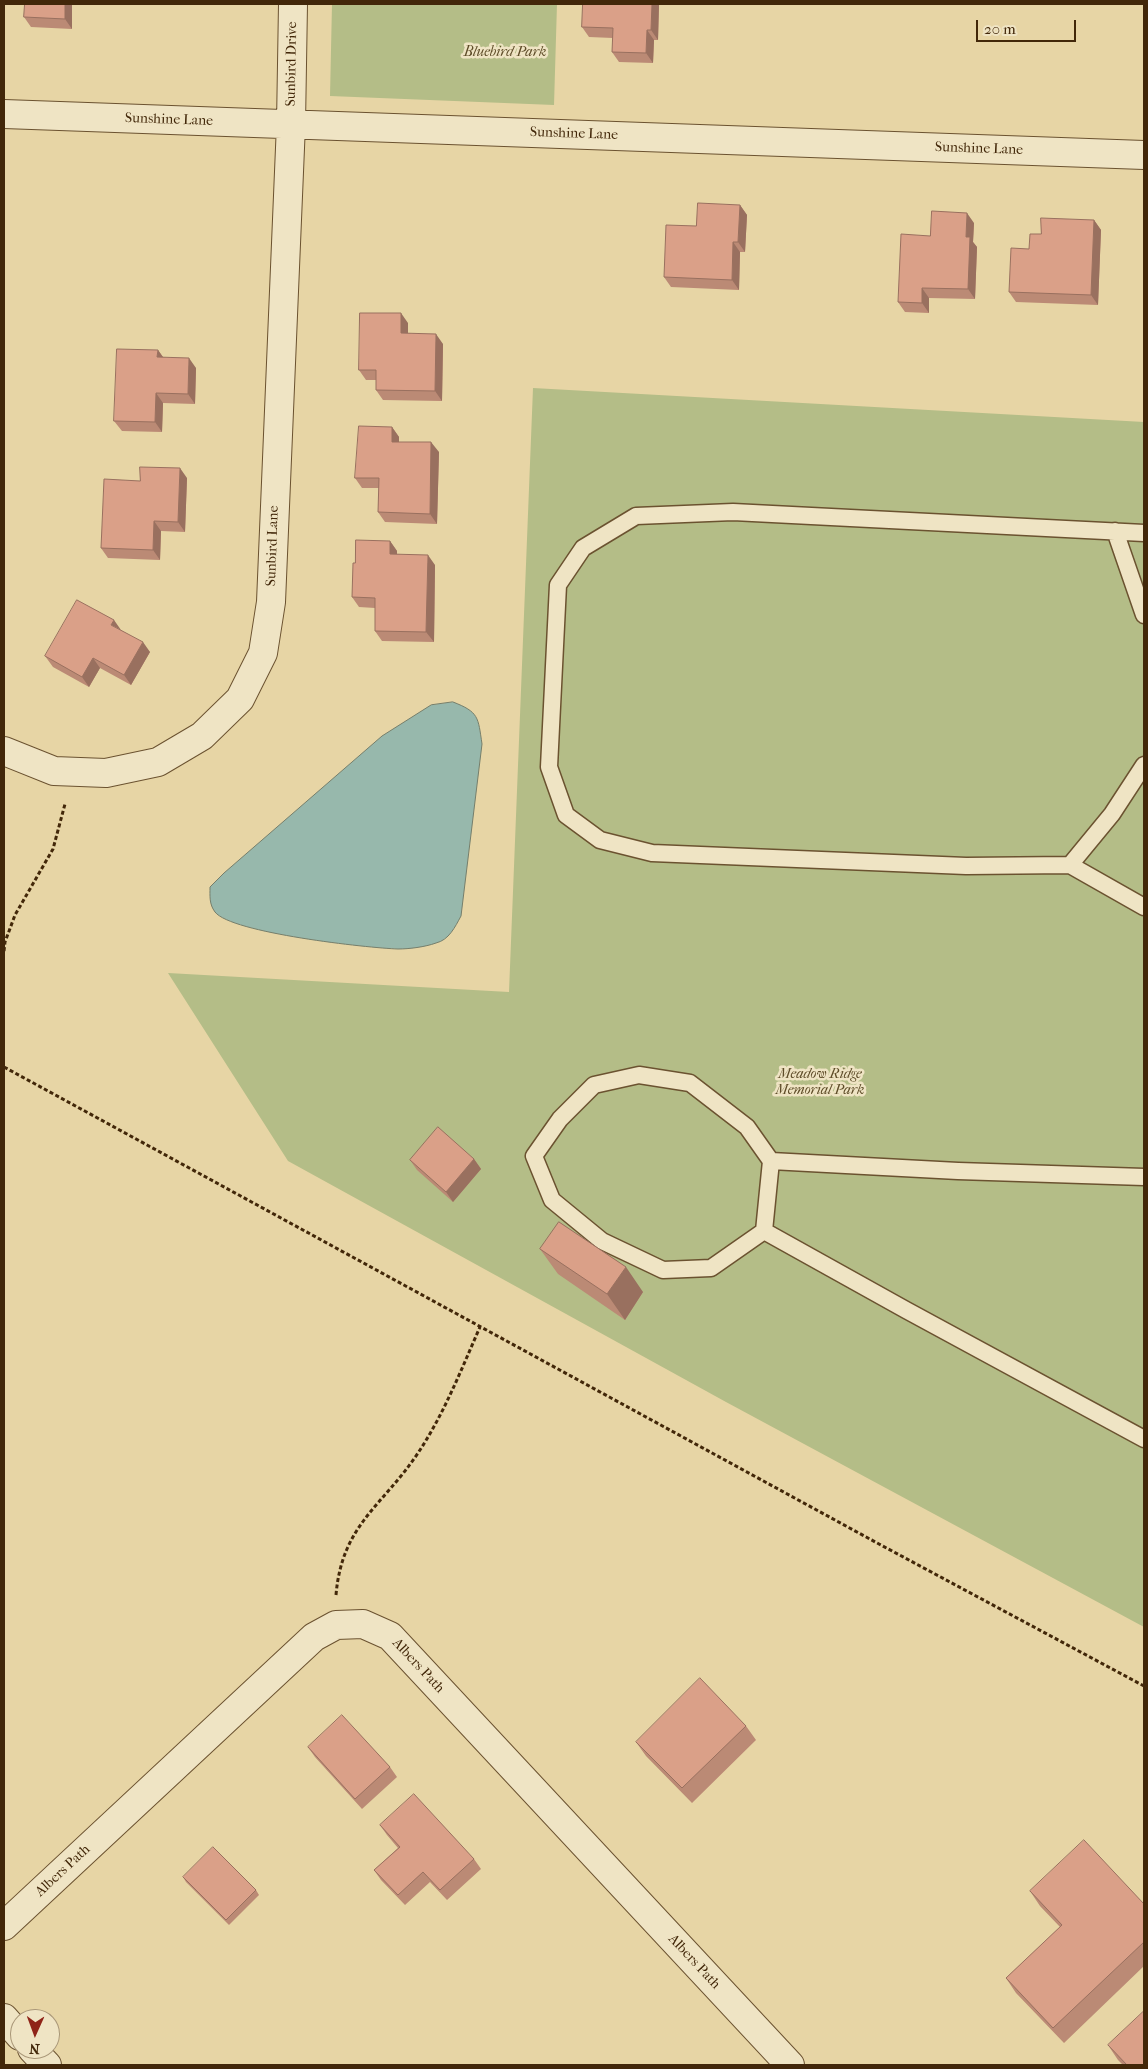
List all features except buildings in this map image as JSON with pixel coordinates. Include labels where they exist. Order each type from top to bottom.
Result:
[{"type":"street","name":"Sunbird Drive","points":[[290,124],[293,4]]},
{"type":"street","name":"Sunshine Lane","points":[[4,114],[1144,155]]},
{"type":"street","name":"Sunbird Lane","points":[[4,751],[54,771],[106,773],[158,762],[202,736],[240,699],[263,653],[271,602],[290,124]]},
{"type":"street","name":"Albers Path","points":[[4,1926],[314,1638],[336,1626],[363,1624],[390,1636],[790,2065]]},
{"type":"lane","points":[[1144,533],[733,512],[636,516],[583,548],[558,585],[549,767],[566,815],[600,840],[652,853],[966,866],[1070,864],[1144,907]]},
{"type":"lane","points":[[1115,531],[1144,615]]},
{"type":"lane","points":[[1070,864],[1112,814],[1144,765]]},
{"type":"lane","points":[[639,1075],[690,1083],[747,1127],[771,1161],[764,1231],[711,1268],[663,1270],[602,1241],[552,1200],[534,1156],[560,1119],[594,1085],[639,1075]]},
{"type":"lane","points":[[771,1161],[958,1171],[1144,1177]]},
{"type":"lane","points":[[764,1231],[1144,1439]]},
{"type":"path","points":[[4,952],[5,942],[15,915],[53,849],[64,804]]},
{"type":"path","points":[[4,1067],[1144,1686]]},
{"type":"path","points":[[336,1626],[337,1574],[345,1551],[361,1523],[418,1454],[446,1404],[480,1327]]},
{"type":"green space","name":"Bluebird Park","points":[[332,4],[557,4],[554,105],[330,96]]},
{"type":"green space","name":"Meadow Ridge Memorial Park","points":[[533,388],[1144,422],[1144,1627],[726,1402],[288,1161],[168,973],[509,992]]},
{"type":"water","points":[[453,702],[468,709],[476,717],[482,744],[461,916],[454,929],[445,939],[427,946],[412,948],[398,949],[359,946],[272,933],[226,920],[215,912],[211,903],[210,887],[224,873],[382,736],[431,705]]}]
